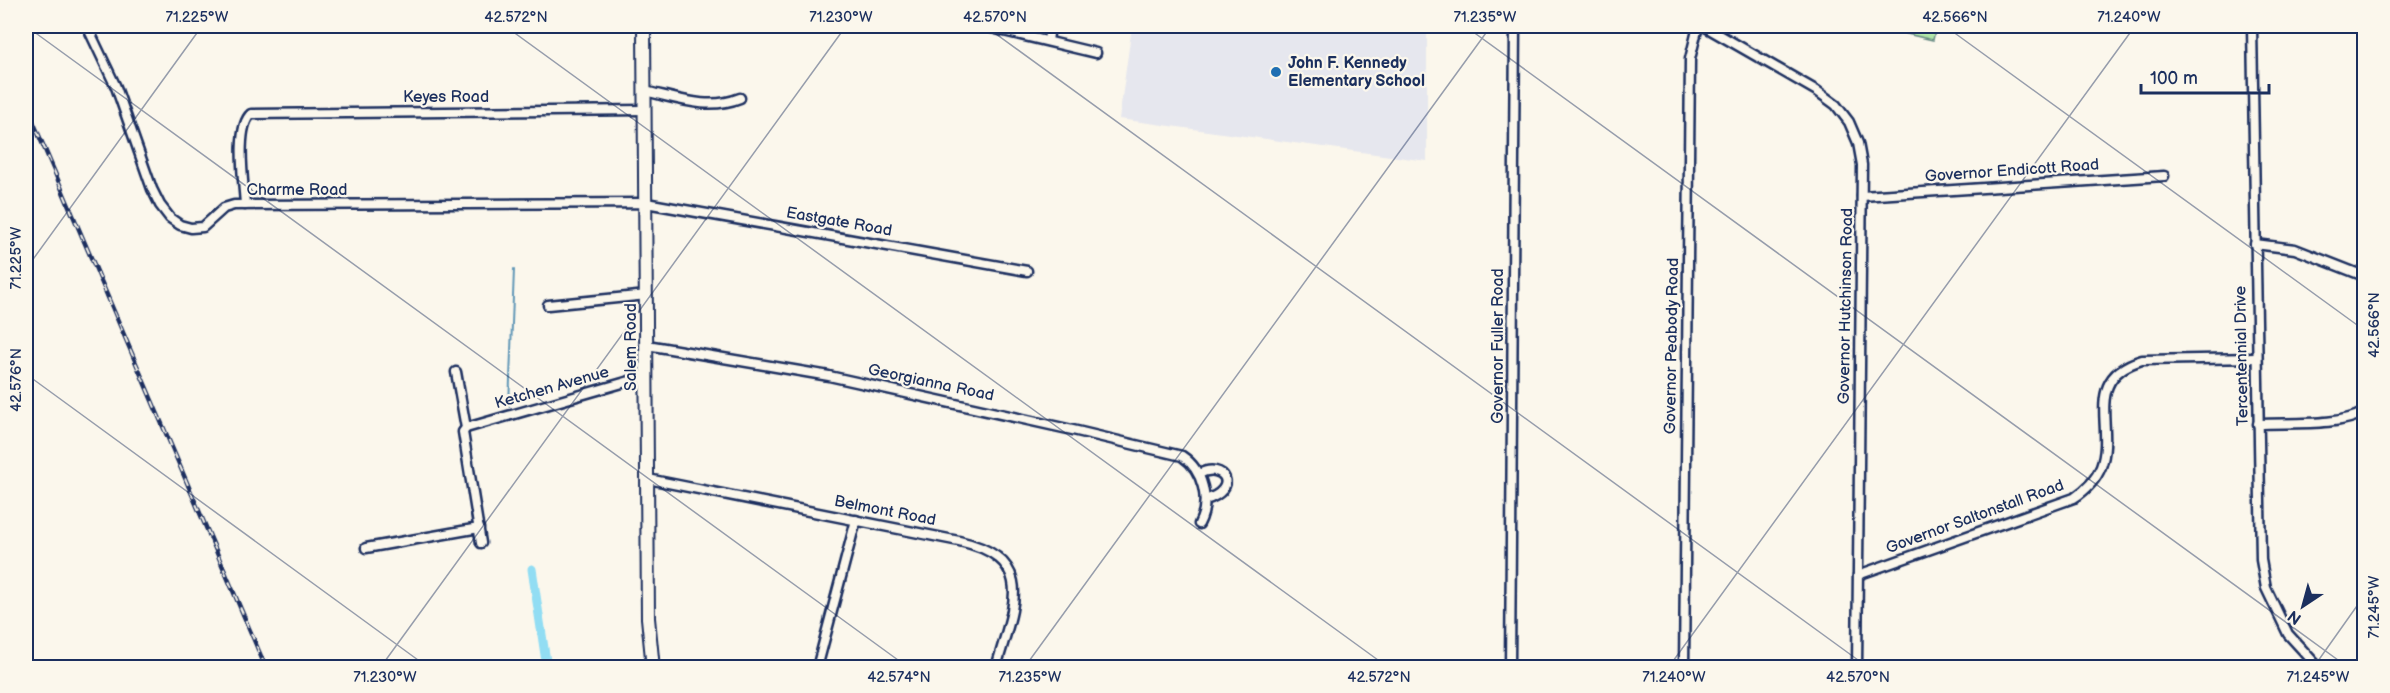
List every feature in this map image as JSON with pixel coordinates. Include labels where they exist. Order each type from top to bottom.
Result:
[{"type":"main road","name":"Salem Road","points":[[644,26],[648,618],[653,668]]},
{"type":"street","name":"Charme Road","points":[[87,26],[129,119],[152,189],[170,218],[180,225],[197,228],[208,223],[224,208],[245,205],[646,203]]},
{"type":"street","points":[[983,26],[1096,53]]},
{"type":"street","points":[[1048,41],[1050,26]]},
{"type":"street","name":"Governor Fuller Road","points":[[1510,668],[1515,26]]},
{"type":"street","name":"Governor Peabody Road","points":[[1684,668],[1690,59],[1698,26]]},
{"type":"street","name":"Governor Hutchinson Road","points":[[1704,26],[1817,91],[1836,105],[1849,122],[1858,143],[1862,165],[1862,196],[1857,668]]},
{"type":"street","name":"Tercentennial Drive","points":[[2252,26],[2261,560],[2265,588],[2288,634],[2319,668]]},
{"type":"street","points":[[644,91],[706,105],[722,104],[740,98]]},
{"type":"street","name":"Keyes Road","points":[[245,205],[242,148],[244,126],[248,116],[256,113],[645,110]]},
{"type":"street","name":"Governor Endicott Road","points":[[1862,196],[2164,176]]},
{"type":"street","name":"Eastgate Road","points":[[646,203],[1027,271]]},
{"type":"street","points":[[2255,244],[2295,249],[2364,276]]},
{"type":"street","points":[[548,304],[647,295]]},
{"type":"street","name":"Georgianna Road","points":[[647,345],[829,376],[1077,431],[1182,456],[1196,467],[1199,474]]},
{"type":"street","name":"Governor Saltonstall Road","points":[[1858,575],[2074,498],[2086,490],[2101,467],[2104,454],[2103,407],[2106,391],[2120,370],[2131,363],[2142,360],[2256,358]]},
{"type":"street","points":[[456,372],[481,543]]},
{"type":"street","name":"Ketchen Avenue","points":[[466,428],[647,376]]},
{"type":"street","points":[[2258,424],[2333,422],[2352,418],[2364,412]]},
{"type":"street","points":[[1199,524],[1205,510],[1205,500],[1199,474],[1207,470],[1214,470],[1225,479],[1226,486],[1222,493],[1205,500]]},
{"type":"street","name":"Belmont Road","points":[[648,479],[972,544],[991,551],[1012,575],[1015,598],[996,668]]},
{"type":"street","points":[[817,668],[856,520]]},
{"type":"street","points":[[366,548],[479,528]]},
{"type":"shaded area","name":"John F. Kennedy Elementary School","points":[[1132,26],[1427,26],[1427,161],[1119,119]]},
{"type":"green space","points":[[1872,26],[1936,26],[1933,40]]},
{"type":"waterway","points":[[509,406],[514,269]]},
{"type":"waterway","points":[[532,569],[547,668]]},
{"type":"railway","points":[[26,105],[266,668]]},
{"type":"place","name":"John F. Kennedy Elementary School","points":[[1276,72]]}]
